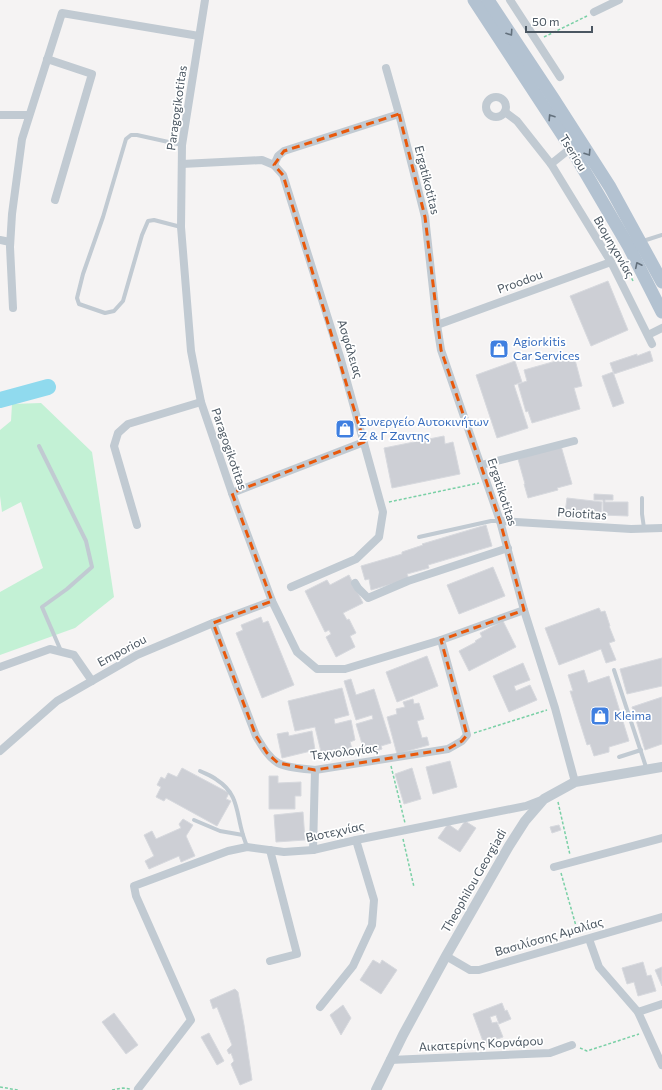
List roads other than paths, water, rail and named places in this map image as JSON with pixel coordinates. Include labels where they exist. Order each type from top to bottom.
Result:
[{"type":"main road","name":"Tseriou","points":[[474,0],[571,148],[630,247],[662,312]]},
{"type":"main road","name":"Tseriou","points":[[488,0],[610,187],[662,282]]},
{"type":"street","name":"Paragogikotitas","points":[[205,0],[182,146],[180,227],[191,351],[201,402],[232,493],[272,601],[296,652],[317,669],[345,669],[441,640],[524,610]]},
{"type":"street","points":[[510,0],[560,77]]},
{"type":"street","points":[[594,12],[619,0]]},
{"type":"street","points":[[13,308],[10,242],[12,214],[22,139],[62,13],[199,36]]},
{"type":"street","points":[[47,59],[92,74],[55,200]]},
{"type":"street","name":"Ergatikotitas","points":[[386,68],[425,217],[441,350],[500,521],[524,610],[555,708],[575,782]]},
{"type":"street","name":"Βιομηχανίας","points":[[505,112],[517,121],[551,164],[610,262],[652,344]]},
{"type":"street","points":[[182,164],[262,160],[274,165],[278,156],[284,151],[399,114]]},
{"type":"street","points":[[0,115],[29,115]]},
{"type":"street","points":[[551,164],[571,148]]},
{"type":"street","name":"Ασφάλειας","points":[[274,165],[283,175],[342,360],[383,512],[379,537],[356,559],[291,587]]},
{"type":"street","points":[[0,240],[10,242]]},
{"type":"street","name":"Proodou","points":[[437,325],[610,262]]},
{"type":"street","points":[[648,335],[662,328]]},
{"type":"street","points":[[137,525],[114,446],[118,433],[128,424],[201,402]]},
{"type":"street","points":[[481,465],[574,441]]},
{"type":"street","points":[[232,493],[364,442]]},
{"type":"street","name":"Poiotitas","points":[[500,521],[631,529],[662,528]]},
{"type":"street","points":[[355,583],[368,598],[408,581],[508,548]]},
{"type":"street","name":"Emporiou","points":[[0,751],[57,701],[137,655],[213,623],[272,601]]},
{"type":"street","name":"Τεχνολογίας","points":[[213,623],[256,736],[267,753],[278,763],[297,768],[315,770],[448,749],[462,741],[467,735],[441,640]]},
{"type":"street","points":[[0,667],[50,648],[74,655],[92,681]]},
{"type":"street","name":"Theophilou Georgiadi","points":[[376,1090],[403,1035],[446,956],[509,846],[525,822],[544,799],[575,782],[662,767]]},
{"type":"street","points":[[313,850],[315,770]]},
{"type":"street","name":"Βιοτεχνίας","points":[[138,1089],[191,1020],[136,896],[134,886],[228,851],[247,847],[284,852],[313,850],[526,806],[544,799]]},
{"type":"street","points":[[557,866],[662,838]]},
{"type":"street","points":[[320,1007],[353,966],[372,925],[374,900],[356,840]]},
{"type":"street","points":[[270,850],[297,954],[270,961]]},
{"type":"street","name":"Βασιλίσσης Αμαλίας","points":[[446,956],[470,970],[479,970],[662,917]]},
{"type":"street","points":[[589,939],[599,967],[638,1012],[662,1065]]},
{"type":"street","points":[[638,1012],[662,1004]]},
{"type":"street","name":"Αικατερίνης Κορνάρου","points":[[390,1060],[550,1053],[572,1045]]},
{"type":"lane","points":[[180,227],[154,220],[148,221],[142,235],[123,301],[114,311],[106,313],[79,304],[77,298],[83,274],[103,217],[126,139],[131,135],[137,135],[182,146]]},
{"type":"lane","points":[[640,242],[662,235]]},
{"type":"lane","points":[[39,446],[86,541],[92,567],[67,589],[42,607],[61,651]]},
{"type":"lane","points":[[642,498],[644,528]]},
{"type":"lane","points":[[420,538],[491,521],[500,521]]},
{"type":"lane","points":[[614,670],[647,770]]},
{"type":"lane","points":[[619,757],[641,750]]},
{"type":"lane","points":[[200,771],[216,778],[231,793],[237,807],[247,847]]},
{"type":"lane","points":[[194,820],[220,831],[243,835]]},
{"type":"waterway","points":[[0,400],[48,387]]},
{"type":"place","name":"Agiorkitis Car Services","points":[[499,349]]},
{"type":"place","name":"Συνεργείο Αυτοκινήτων Ζ & Γ Ζαντης","points":[[345,429]]},
{"type":"place","name":"Kleima","points":[[600,716]]}]
